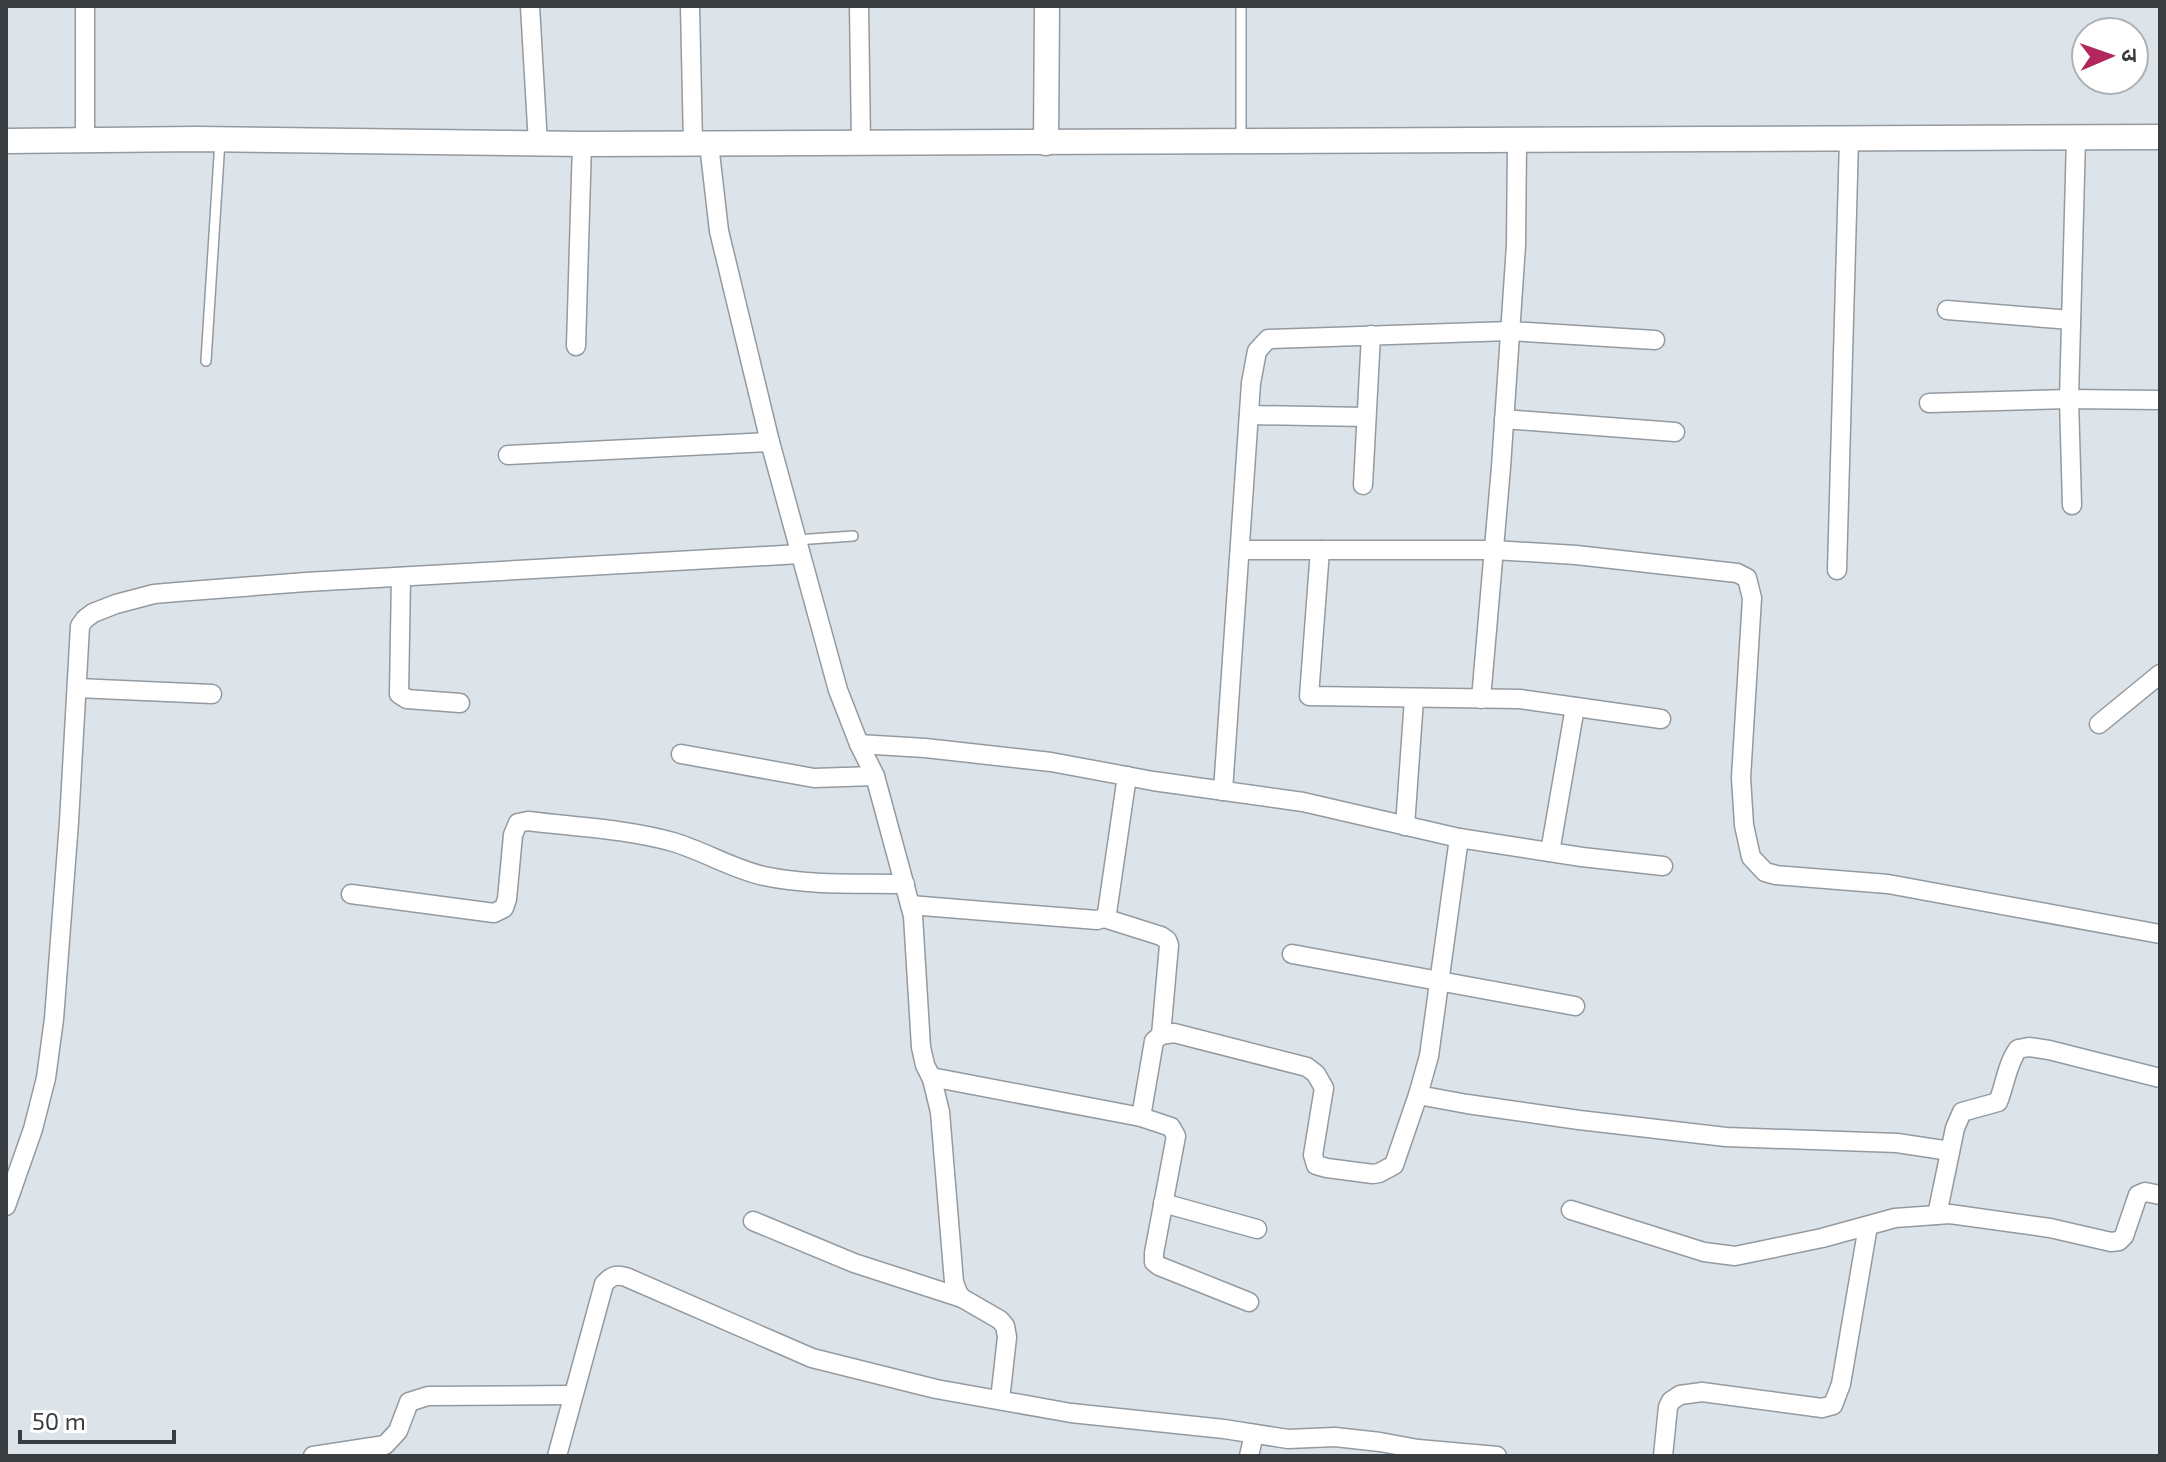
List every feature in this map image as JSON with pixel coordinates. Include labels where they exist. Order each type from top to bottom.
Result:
[{"type":"street","points":[[85,6],[85,140]]},
{"type":"street","points":[[530,6],[538,144]]},
{"type":"street","points":[[690,6],[701,144],[770,442],[838,690],[875,776],[913,916],[921,1047],[940,1112],[954,1282],[962,1298]]},
{"type":"street","points":[[859,6],[861,143]]},
{"type":"street","points":[[1046,143],[1047,6]]},
{"type":"street","points":[[6,141],[701,144],[2160,137]]},
{"type":"street","points":[[2072,505],[2069,399],[2076,138]]},
{"type":"street","points":[[1837,570],[1849,140]]},
{"type":"street","points":[[1481,699],[1516,245],[1517,141]]},
{"type":"street","points":[[576,346],[582,144]]},
{"type":"street","points":[[1947,310],[2071,320]]},
{"type":"street","points":[[1223,791],[1251,383],[1257,351],[1268,339],[1510,331],[1655,340]]},
{"type":"street","points":[[1363,485],[1371,335]]},
{"type":"street","points":[[1929,403],[2160,400]]},
{"type":"street","points":[[1249,415],[1366,417]]},
{"type":"street","points":[[1504,419],[1675,432]]},
{"type":"street","points":[[508,455],[770,442]]},
{"type":"street","points":[[6,1206],[33,1129],[46,1078],[54,1019],[80,626],[85,619],[116,604],[154,594],[798,547]]},
{"type":"street","points":[[1241,550],[1494,550],[1689,566],[1737,573],[1747,578],[1752,598],[1741,778],[1743,809],[1751,857],[1765,872],[1888,884],[2160,934]]},
{"type":"street","points":[[1320,550],[1309,696],[1520,699],[1661,719]]},
{"type":"street","points":[[401,577],[399,694],[407,699],[460,703]]},
{"type":"street","points":[[2099,724],[2160,674]]},
{"type":"street","points":[[77,688],[212,694]]},
{"type":"street","points":[[1405,826],[1414,699]]},
{"type":"street","points":[[1550,852],[1575,707]]},
{"type":"street","points":[[859,744],[1051,762],[1303,802],[1459,838],[1663,866]]},
{"type":"street","points":[[681,754],[814,778],[875,776]]},
{"type":"street","points":[[1104,918],[1127,776]]},
{"type":"street","points":[[351,894],[494,913],[504,908],[507,899],[513,835],[518,823],[528,821],[655,837],[738,869],[794,881],[905,884]]},
{"type":"street","points":[[1141,1117],[1154,1041],[1161,1035],[1174,1033],[1307,1067],[1316,1074],[1324,1088],[1313,1155],[1316,1165],[1379,1173],[1394,1165],[1429,1056],[1459,838]]},
{"type":"street","points":[[910,905],[1097,920],[1104,918],[1161,936],[1169,945],[1161,1035]]},
{"type":"street","points":[[1292,954],[1575,1006]]},
{"type":"street","points":[[1937,1215],[1955,1128],[1962,1112],[1998,1102],[2012,1057],[2018,1049],[2049,1050],[2160,1078]]},
{"type":"street","points":[[931,1077],[1141,1117],[1171,1127],[1176,1136],[1154,1262],[1249,1302]]},
{"type":"street","points":[[1418,1095],[1579,1120],[1726,1137],[1897,1143],[1950,1151]]},
{"type":"street","points":[[1571,1210],[1704,1252],[1735,1256],[1792,1245],[1895,1218],[1950,1214],[2119,1241],[2124,1236],[2138,1195],[2145,1192],[2160,1195]]},
{"type":"street","points":[[1163,1203],[1257,1229]]},
{"type":"street","points":[[753,1221],[854,1263],[962,1298],[1000,1320],[1007,1337],[1000,1400]]},
{"type":"street","points":[[1663,1456],[1668,1407],[1680,1395],[1702,1392],[1822,1408],[1833,1405],[1841,1384],[1868,1226]]},
{"type":"street","points":[[557,1456],[604,1284],[617,1275],[812,1358],[936,1389],[1071,1413],[1288,1439],[1335,1437],[1497,1456]]},
{"type":"street","points":[[313,1456],[385,1445],[398,1431],[409,1402],[417,1398],[573,1395]]},
{"type":"street","points":[[1249,1456],[1254,1434]]},
{"type":"lane","points":[[1241,6],[1241,142]]},
{"type":"lane","points":[[206,361],[220,140]]},
{"type":"lane","points":[[798,547],[853,536]]}]
